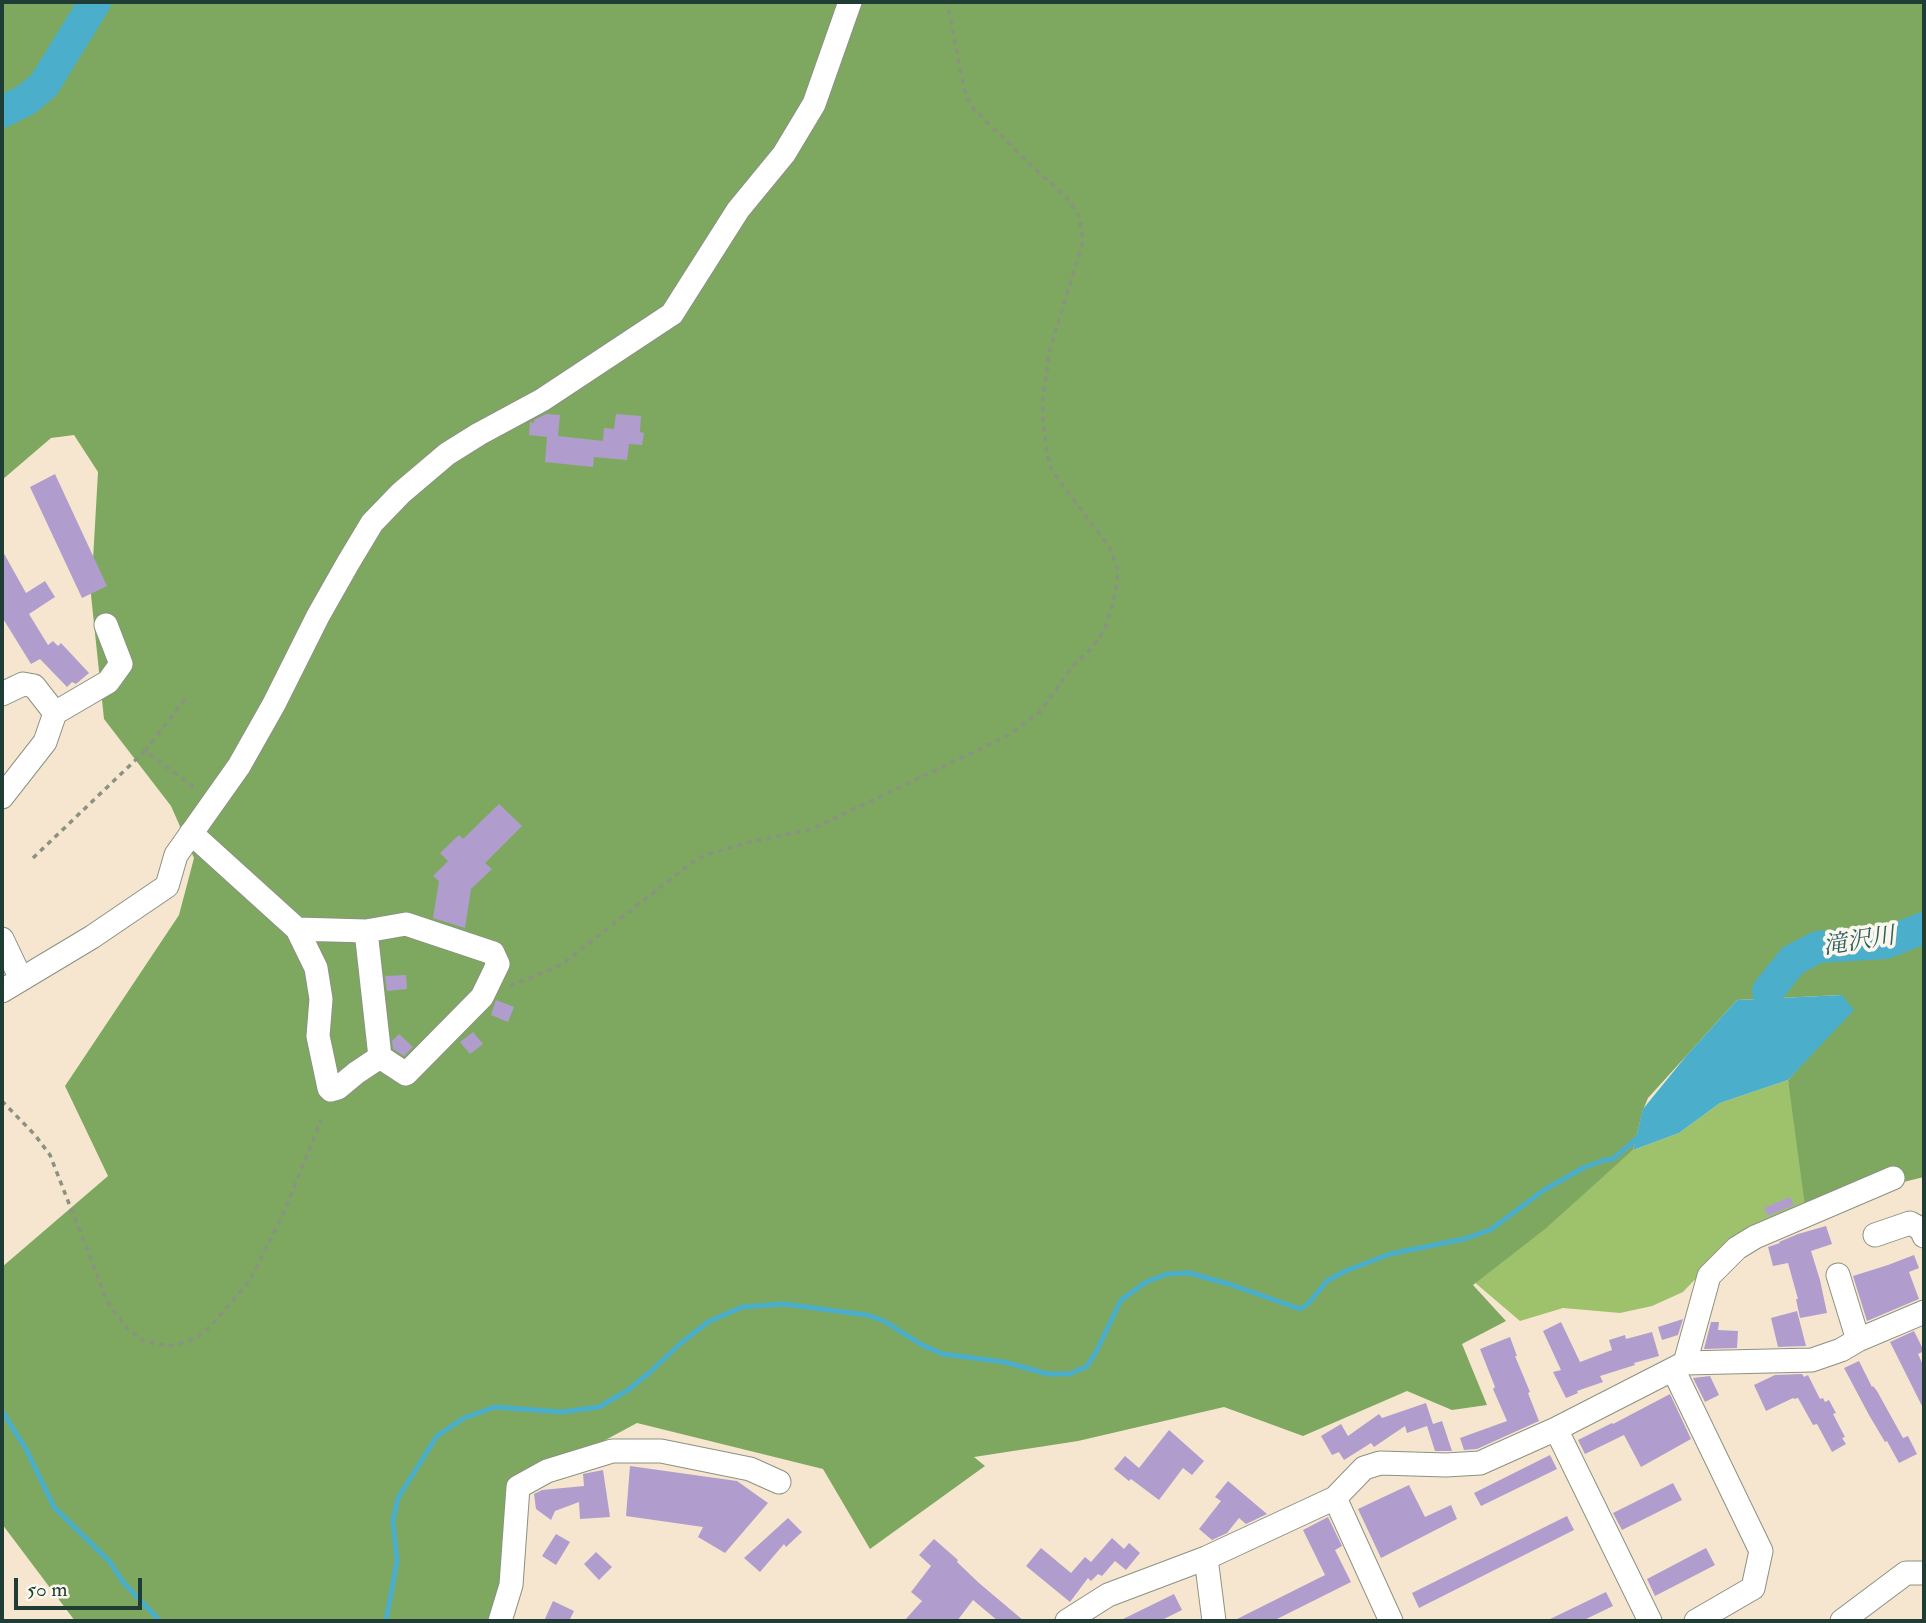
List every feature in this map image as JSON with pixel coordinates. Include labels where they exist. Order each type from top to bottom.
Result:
[{"type":"street","points":[[2,939],[12,985],[92,937],[167,886],[176,855],[239,766],[318,616],[372,523],[401,493],[447,454],[542,400],[672,314],[738,210],[785,154],[814,104],[850,2]]},
{"type":"street","points":[[2,797],[45,742],[55,713],[108,681],[121,664],[106,625]]},
{"type":"street","points":[[2,694],[23,684],[34,686],[55,713]]},
{"type":"street","points":[[191,833],[298,929],[316,968],[321,999],[318,1036],[329,1088],[338,1088],[380,1057]]},
{"type":"street","points":[[298,929],[366,931],[406,924],[493,953],[498,964],[482,997],[406,1073],[380,1057]]},
{"type":"street","points":[[366,931],[380,1057]]},
{"type":"street","points":[[1696,1621],[1753,1588],[1761,1551],[1679,1366],[1709,1276],[1737,1248],[1755,1237],[1893,1178]]},
{"type":"street","points":[[1875,1236],[1910,1223],[1921,1228],[1924,1236]]},
{"type":"street","points":[[1838,1275],[1858,1340]]},
{"type":"street","points":[[1067,1621],[1108,1595],[1206,1558],[1335,1498],[1364,1468],[1380,1463],[1480,1463],[1556,1429],[1679,1366],[1812,1360],[1841,1350],[1924,1312]]},
{"type":"street","points":[[1556,1429],[1650,1621]]},
{"type":"street","points":[[500,1621],[512,1585],[518,1487],[547,1471],[612,1451],[661,1451],[750,1469],[779,1482]]},
{"type":"street","points":[[1335,1498],[1391,1621]]},
{"type":"street","points":[[1206,1558],[1214,1621]]},
{"type":"street","points":[[1842,1621],[1906,1573],[1924,1573]]},
{"type":"path","points":[[482,997],[561,965],[694,861],[746,843],[812,829],[1007,736],[1040,712],[1072,667],[1092,648],[1105,629],[1116,592],[1118,570],[1109,547],[1052,471],[1043,421],[1043,396],[1050,349],[1082,245],[1079,216],[1068,199],[971,106],[964,88],[947,2]]},
{"type":"path","points":[[33,858],[145,751],[186,698]]},
{"type":"path","points":[[145,751],[214,801]]},
{"type":"path","points":[[2,1101],[50,1155],[108,1303],[126,1326],[143,1341],[168,1346],[197,1338],[211,1326],[250,1280],[285,1210],[321,1120]]},
{"type":"green space","points":[[2,2],[1924,2],[1924,1177],[1805,1206],[1788,1080],[1846,1015],[1842,995],[1737,1000],[1648,1098],[1633,1150],[1545,1229],[1473,1285],[1506,1321],[1462,1344],[1487,1405],[1452,1410],[1407,1391],[1303,1436],[1224,1407],[1078,1441],[974,1457],[985,1466],[870,1549],[823,1469],[637,1423],[518,1487],[503,1621],[75,1621],[2,1524],[2,1267],[108,1176],[65,1086],[179,915],[194,858],[171,806],[104,719],[91,595],[98,472],[74,435],[51,438],[2,480]]},
{"type":"green space","points":[[1788,1080],[1810,1205],[1704,1270],[1683,1292],[1652,1306],[1620,1313],[1563,1308],[1520,1321],[1473,1281],[1535,1236],[1633,1150],[1679,1133],[1720,1103]]},
{"type":"water","points":[[1842,995],[1854,1010],[1788,1080],[1720,1103],[1679,1133],[1633,1150],[1643,1109],[1737,1000]]},
{"type":"building","points":[[546,414],[560,415],[558,436],[603,441],[604,428],[614,429],[616,414],[641,416],[640,432],[644,433],[642,445],[629,444],[627,460],[594,457],[593,467],[545,462],[547,437],[529,435],[530,422],[534,423],[534,420]]},
{"type":"building","points":[[55,474],[107,586],[82,598],[30,487]]},
{"type":"building","points":[[2,550],[26,593],[45,581],[55,597],[29,614],[48,645],[53,641],[58,646],[61,643],[89,673],[76,684],[72,682],[67,687],[40,659],[31,664],[2,617]]},
{"type":"building","points":[[499,804],[522,826],[485,863],[492,869],[471,889],[465,928],[433,918],[439,881],[433,876],[448,861],[440,853],[459,835],[463,839]]},
{"type":"building","points":[[406,975],[407,989],[387,991],[385,976]]},
{"type":"building","points":[[496,1000],[514,1007],[508,1022],[491,1015]]},
{"type":"building","points":[[473,1032],[483,1044],[470,1054],[460,1042]]},
{"type":"building","points":[[399,1034],[413,1047],[404,1056],[393,1049],[392,1041]]},
{"type":"building","points":[[1790,1197],[1794,1205],[1768,1216],[1764,1208]]},
{"type":"building","points":[[1826,1226],[1832,1244],[1811,1251],[1827,1313],[1800,1318],[1788,1263],[1773,1266],[1768,1247]]},
{"type":"building","points":[[1914,1255],[1919,1268],[1909,1272],[1919,1299],[1867,1321],[1853,1276]]},
{"type":"building","points":[[1797,1311],[1806,1346],[1778,1347],[1771,1318]]},
{"type":"building","points":[[1683,1319],[1678,1335],[1662,1340],[1658,1327]]},
{"type":"building","points":[[1561,1322],[1580,1362],[1612,1350],[1609,1340],[1625,1335],[1626,1339],[1652,1332],[1659,1356],[1600,1376],[1603,1382],[1566,1398],[1553,1372],[1561,1370],[1543,1331]]},
{"type":"building","points":[[1711,1322],[1719,1322],[1718,1330],[1738,1331],[1737,1348],[1704,1349]]},
{"type":"building","points":[[1914,1331],[1924,1351],[1918,1354],[1924,1367],[1924,1410],[1890,1342]]},
{"type":"building","points":[[1510,1337],[1539,1421],[1477,1449],[1464,1450],[1460,1438],[1507,1421],[1480,1349]]},
{"type":"building","points":[[1859,1361],[1903,1438],[1908,1436],[1917,1454],[1899,1463],[1887,1441],[1885,1442],[1844,1368]]},
{"type":"building","points":[[1802,1374],[1804,1377],[1808,1375],[1820,1399],[1823,1398],[1825,1402],[1829,1400],[1836,1413],[1833,1414],[1846,1444],[1832,1452],[1817,1424],[1813,1425],[1798,1398],[1766,1411],[1754,1385],[1775,1375]]},
{"type":"building","points":[[1710,1376],[1719,1395],[1705,1402],[1693,1378]]},
{"type":"building","points":[[1670,1394],[1691,1439],[1641,1467],[1624,1435],[1585,1454],[1578,1440]]},
{"type":"building","points":[[1426,1403],[1433,1424],[1442,1421],[1452,1451],[1435,1451],[1427,1426],[1407,1433],[1405,1426],[1374,1447],[1371,1443],[1344,1460],[1339,1452],[1332,1455],[1321,1436],[1341,1424],[1348,1436],[1379,1414],[1382,1418]]},
{"type":"building","points":[[1169,1430],[1204,1461],[1192,1475],[1183,1468],[1159,1500],[1114,1469],[1125,1456],[1139,1468]]},
{"type":"building","points":[[1550,1455],[1557,1469],[1481,1506],[1474,1493]]},
{"type":"building","points":[[630,1466],[737,1481],[768,1503],[725,1553],[698,1537],[703,1527],[626,1516]]},
{"type":"building","points":[[603,1470],[610,1517],[580,1519],[579,1502],[555,1511],[551,1520],[536,1509],[534,1494],[542,1490],[584,1486],[583,1474]]},
{"type":"building","points":[[1228,1481],[1267,1514],[1246,1524],[1239,1518],[1227,1533],[1212,1540],[1199,1529],[1221,1501],[1215,1497]]},
{"type":"building","points":[[1673,1483],[1682,1500],[1622,1530],[1613,1513]]},
{"type":"building","points":[[1409,1485],[1425,1517],[1451,1505],[1457,1519],[1381,1558],[1358,1509]]},
{"type":"building","points":[[1567,1516],[1574,1530],[1419,1608],[1412,1593]]},
{"type":"building","points":[[1328,1517],[1342,1546],[1335,1550],[1351,1582],[1273,1621],[1233,1621],[1325,1575],[1303,1530]]},
{"type":"building","points":[[788,1518],[802,1532],[786,1547],[784,1544],[760,1572],[744,1558]]},
{"type":"building","points":[[556,1534],[570,1542],[556,1565],[542,1556]]},
{"type":"building","points":[[1112,1538],[1124,1549],[1129,1543],[1140,1553],[1126,1570],[1115,1561],[1102,1576],[1098,1574],[1091,1581],[1088,1578],[1070,1602],[1026,1566],[1041,1548],[1071,1573],[1085,1557],[1091,1562]]},
{"type":"building","points":[[934,1539],[979,1583],[1024,1621],[998,1621],[973,1600],[957,1621],[904,1621],[922,1601],[911,1592],[931,1566],[919,1555]]},
{"type":"building","points":[[1706,1548],[1715,1565],[1655,1596],[1647,1579]]},
{"type":"building","points":[[596,1552],[612,1567],[599,1580],[584,1564]]},
{"type":"building","points":[[1606,1592],[1613,1606],[1582,1621],[1546,1621]]},
{"type":"building","points":[[1174,1594],[1182,1610],[1160,1621],[1119,1621]]},
{"type":"building","points":[[553,1601],[574,1611],[569,1621],[544,1621]]},
{"type":"waterway","points":[[2,112],[26,100],[44,85],[95,2]]},
{"type":"waterway","name":"滝沢川","points":[[1768,991],[1793,960],[1818,947],[1885,943],[1924,928]]},
{"type":"waterway","points":[[1761,1005],[1768,991]]},
{"type":"waterway","points":[[386,1621],[397,1561],[393,1521],[398,1498],[437,1436],[464,1418],[495,1407],[561,1412],[599,1407],[628,1390],[708,1322],[742,1307],[784,1304],[867,1315],[884,1321],[922,1345],[943,1354],[1004,1362],[1048,1374],[1069,1374],[1086,1367],[1121,1300],[1146,1282],[1167,1274],[1189,1273],[1300,1309],[1308,1304],[1327,1281],[1343,1272],[1390,1254],[1464,1239],[1490,1230],[1544,1190],[1585,1167],[1613,1159],[1641,1135]]},
{"type":"waterway","points":[[2,1411],[26,1449],[54,1507],[110,1562],[123,1582],[160,1621]]}]
